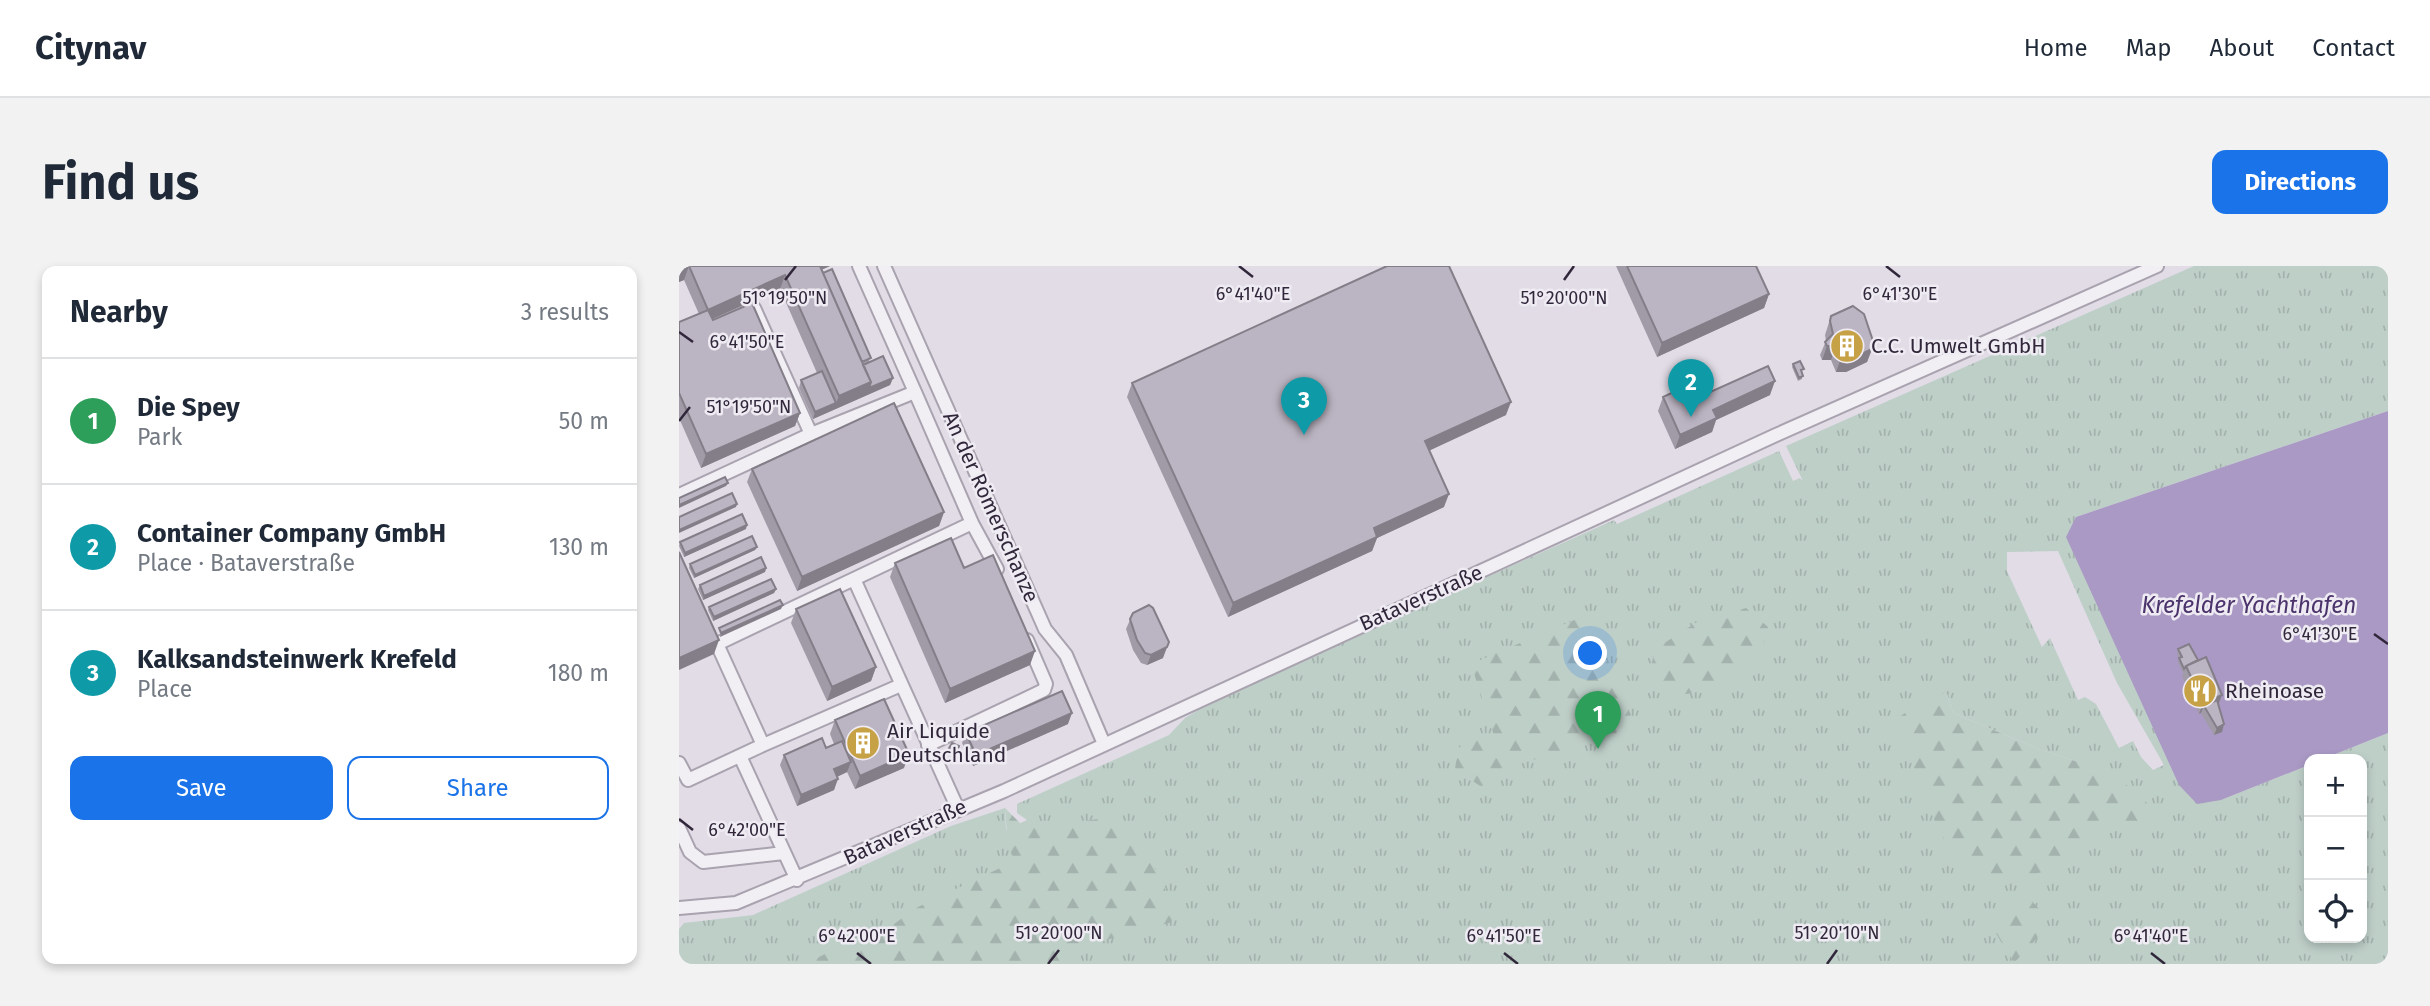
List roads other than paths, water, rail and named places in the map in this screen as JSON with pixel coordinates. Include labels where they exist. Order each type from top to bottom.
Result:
[{"type":"street","points":[[859,266],[972,523],[985,541],[1000,577]]},
{"type":"street","name":"Bataverstraße","points":[[679,908],[736,903],[797,880],[1104,744],[1776,435],[2157,266]]},
{"type":"street","name":"An der Römerschanze","points":[[889,268],[1045,629],[1066,655],[1104,744]]},
{"type":"street","points":[[754,308],[811,434]]},
{"type":"street","points":[[679,495],[811,434],[915,392]]},
{"type":"street","points":[[763,745],[715,638],[854,579],[972,523]]},
{"type":"street","points":[[854,579],[958,809]]},
{"type":"street","points":[[928,745],[1044,690],[1046,684],[1020,624]]},
{"type":"street","points":[[679,763],[688,780],[901,685]]},
{"type":"street","points":[[740,756],[797,880]]},
{"type":"street","points":[[679,828],[689,852],[703,862],[785,853]]},
{"type":"water","name":"Krefelder Yachthafen","points":[[2388,411],[2388,733],[2336,754],[2304,754],[2304,767],[2221,800],[2197,804],[2179,785],[2066,537],[2076,517]]},
{"type":"place","name":"C.C. Umwelt GmbH","points":[[1847,346]]},
{"type":"place","name":"Container Company GmbH","points":[[1691,417]]},
{"type":"place","name":"Kalksandsteinwerk Krefeld","points":[[1304,435]]},
{"type":"place","name":"Rheinoase","points":[[2200,691]]},
{"type":"place","name":"Air Liquide Deutschland","points":[[863,743]]},
{"type":"place","name":"Die Spey","points":[[1598,749]]}]
